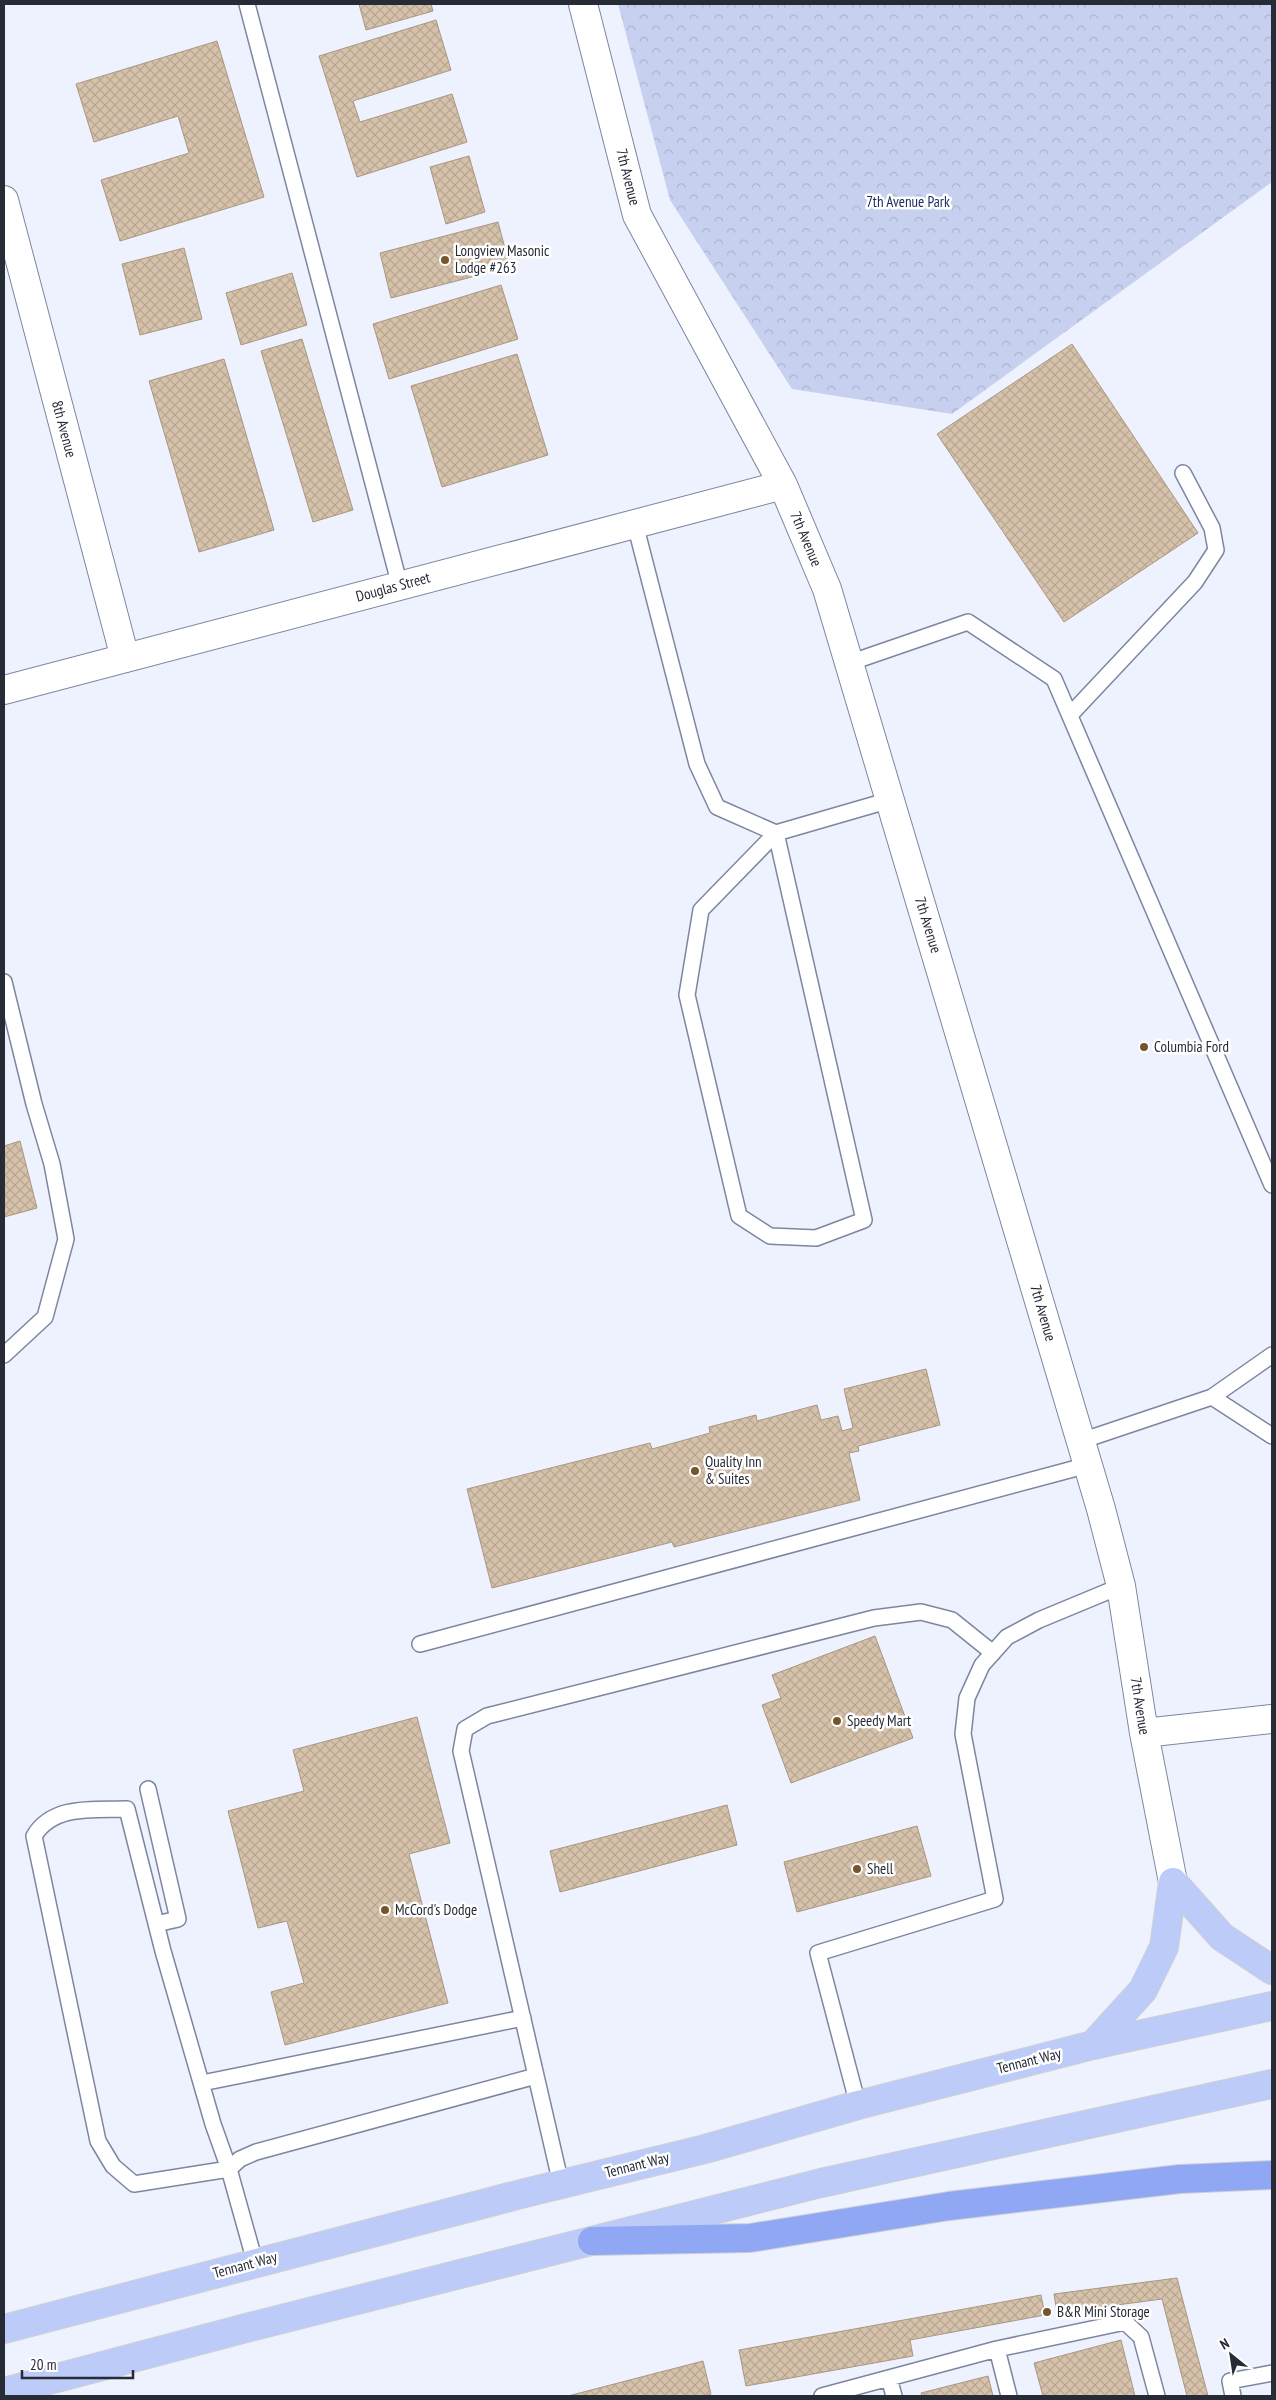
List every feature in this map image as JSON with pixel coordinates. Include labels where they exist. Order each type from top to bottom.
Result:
[{"type":"highway","points":[[592,2241],[750,2238],[949,2206],[1180,2179],[1272,2175]]},
{"type":"main road","points":[[1173,1882],[1222,1937],[1272,1970]]},
{"type":"main road","points":[[1093,2046],[1143,1990],[1164,1947],[1173,1882]]},
{"type":"main road","name":"Tennant Way","points":[[4,2330],[255,2262],[705,2148],[858,2105],[1093,2046],[1272,2006]]},
{"type":"main road","points":[[4,2392],[246,2328],[821,2183],[1272,2084]]},
{"type":"street","name":"7th Avenue","points":[[584,4],[638,215],[783,485],[828,589],[1084,1453],[1121,1586],[1144,1733],[1173,1882]]},
{"type":"street","name":"8th Avenue","points":[[4,200],[124,658]]},
{"type":"street","name":"Douglas Street","points":[[4,690],[783,485]]},
{"type":"street","points":[[1144,1733],[1272,1719]]},
{"type":"lane","points":[[247,4],[400,586]]},
{"type":"lane","points":[[1070,715],[1195,582],[1216,550],[1212,528],[1183,473]]},
{"type":"lane","points":[[635,524],[697,764],[717,808],[776,833]]},
{"type":"lane","points":[[849,663],[968,622],[1054,679],[1272,1185]]},
{"type":"lane","points":[[776,833],[864,1220],[816,1238],[770,1236],[739,1216],[687,995],[701,910],[776,833],[890,800]]},
{"type":"lane","points":[[4,982],[34,1104],[52,1164],[66,1239],[45,1316],[4,1355]]},
{"type":"lane","points":[[420,1644],[1084,1453],[1212,1397],[1272,1355]]},
{"type":"lane","points":[[1212,1397],[1272,1436]]},
{"type":"lane","points":[[858,2105],[818,1953],[994,1899],[963,1734],[967,1698],[982,1665],[1007,1638],[1039,1620],[1121,1586]]},
{"type":"lane","points":[[561,2184],[461,1751],[465,1729],[487,1716],[874,1618],[921,1612],[952,1620],[993,1653]]},
{"type":"lane","points":[[148,1789],[178,1919],[156,1924]]},
{"type":"lane","points":[[255,2262],[229,2169],[213,2124],[156,1924],[127,1809],[79,1810],[55,1816],[39,1827],[34,1836],[98,2141],[113,2166],[134,2184],[229,2169],[240,2159],[256,2152],[536,2076]]},
{"type":"lane","points":[[202,2083],[523,2018]]},
{"type":"lane","points":[[822,2396],[997,2349],[1125,2322],[1141,2337],[1157,2396]]},
{"type":"lane","points":[[997,2349],[1009,2396]]},
{"type":"lane","points":[[1233,2396],[1230,2381],[1272,2373]]},
{"type":"lane","points":[[890,2378],[894,2396]]},
{"type":"green space","name":"7th Avenue Park","points":[[618,4],[1272,4],[1272,182],[952,414],[792,389],[670,200]]},
{"type":"green space","points":[[1094,4],[1138,4],[1097,16]]},
{"type":"building","points":[[359,4],[431,4],[433,11],[366,30]]},
{"type":"building","points":[[436,20],[451,70],[353,101],[360,122],[452,94],[467,142],[357,177],[319,56]]},
{"type":"building","points":[[217,41],[264,197],[120,241],[101,180],[189,153],[178,116],[94,142],[76,84]]},
{"type":"building","points":[[469,156],[485,212],[446,224],[430,167]]},
{"type":"building","name":"Longview Masonic Lodge #263","points":[[498,222],[510,267],[391,298],[380,253]]},
{"type":"building","points":[[184,248],[202,319],[140,335],[122,264]]},
{"type":"building","points":[[292,273],[307,325],[241,345],[226,293]]},
{"type":"building","points":[[501,285],[518,339],[389,379],[373,324]]},
{"type":"building","points":[[302,339],[353,510],[313,522],[261,351]]},
{"type":"building","points":[[1072,344],[1198,533],[1064,622],[937,434]]},
{"type":"building","points":[[517,354],[548,455],[442,487],[411,386]]},
{"type":"building","points":[[224,359],[274,530],[199,552],[149,381]]},
{"type":"building","points":[[20,1141],[37,1208],[4,1217],[4,1146]]},
{"type":"building","name":"Quality Inn & Suites","points":[[926,1369],[940,1425],[858,1446],[859,1451],[849,1453],[860,1500],[674,1547],[672,1542],[492,1588],[467,1489],[650,1443],[652,1449],[710,1433],[709,1427],[756,1415],[757,1421],[817,1405],[821,1420],[838,1416],[842,1431],[853,1428],[844,1389]]},
{"type":"building","name":"Speedy Mart","points":[[875,1636],[913,1738],[791,1783],[762,1705],[781,1698],[772,1675]]},
{"type":"building","points":[[417,1717],[450,1843],[409,1854],[448,2003],[285,2045],[271,1992],[304,1983],[287,1921],[258,1928],[228,1811],[304,1791],[293,1750]]},
{"type":"building","points":[[727,1805],[737,1845],[560,1892],[550,1851]]},
{"type":"building","name":"Shell","points":[[917,1826],[931,1876],[797,1912],[784,1862]]},
{"type":"building","points":[[1177,2278],[1208,2396],[1187,2396],[1162,2299],[1057,2313],[1054,2294]]},
{"type":"building","points":[[1041,2295],[1045,2315],[910,2340],[913,2356],[746,2386],[739,2350]]},
{"type":"building","points":[[1121,2340],[1135,2396],[1043,2396],[1034,2363]]},
{"type":"building","points":[[703,2361],[711,2394],[705,2396],[568,2396]]},
{"type":"building","points":[[988,2376],[993,2396],[922,2396],[921,2393]]},
{"type":"place","name":"Longview Masonic Lodge #263","points":[[445,260]]},
{"type":"place","name":"Columbia Ford","points":[[1144,1047]]},
{"type":"place","name":"Quality Inn & Suites","points":[[695,1471]]},
{"type":"place","name":"Speedy Mart","points":[[837,1721]]},
{"type":"place","name":"Shell","points":[[857,1869]]},
{"type":"place","name":"McCord's Dodge","points":[[385,1910]]},
{"type":"place","name":"B&R Mini Storage","points":[[1047,2312]]}]
